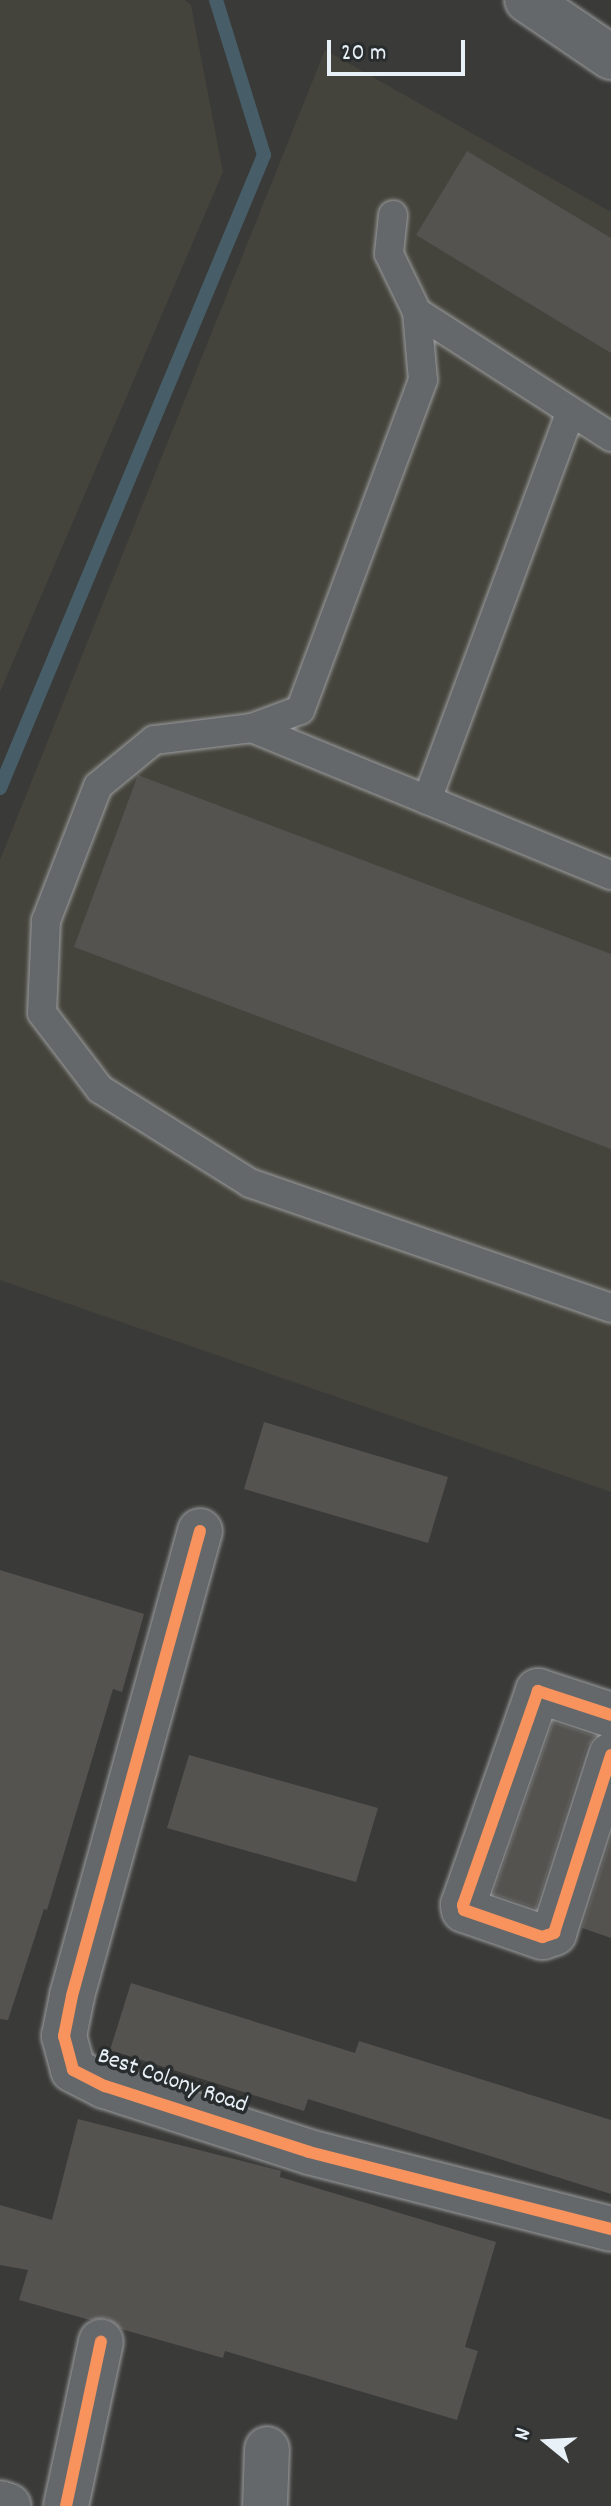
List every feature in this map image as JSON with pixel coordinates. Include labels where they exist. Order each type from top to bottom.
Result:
[{"type":"street","points":[[527,0],[611,57]]},
{"type":"street","name":"Best Colony Road","points":[[200,1531],[72,1996],[64,2036],[73,2070],[105,2086],[309,2152],[611,2229]]},
{"type":"street","points":[[611,1715],[538,1691],[463,1905],[464,1910],[548,1938],[554,1933],[600,1827],[611,1755]]},
{"type":"street","points":[[66,2506],[101,2342]]},
{"type":"street","points":[[265,2506],[267,2449]]},
{"type":"street","points":[[0,2503],[9,2506]]},
{"type":"lane","points":[[393,215],[389,254],[417,312],[423,380],[300,710],[252,728],[154,740],[98,786],[46,921],[42,1013],[100,1089],[250,1183],[611,1308]]},
{"type":"lane","points":[[417,312],[611,437]]},
{"type":"lane","points":[[427,800],[570,413]]},
{"type":"lane","points":[[252,728],[611,875]]},
{"type":"shaded area","points":[[0,0],[185,0],[191,5],[223,172],[0,692]]},
{"type":"shaded area","points":[[325,50],[611,212],[611,1492],[0,1280],[0,860]]},
{"type":"building","points":[[467,151],[611,238],[611,353],[416,235]]},
{"type":"building","points":[[138,775],[611,954],[611,1149],[74,947]]},
{"type":"building","points":[[264,1422],[448,1477],[428,1543],[244,1489]]},
{"type":"building","points":[[0,1570],[144,1614],[122,1692],[113,1689],[47,1910],[44,1909],[8,2020],[0,2019]]},
{"type":"building","points":[[553,1722],[595,1736],[587,1747],[536,1908],[493,1894]]},
{"type":"building","points":[[189,1755],[378,1808],[356,1882],[167,1828]]},
{"type":"building","points":[[611,1837],[611,1938],[582,1928]]},
{"type":"building","points":[[131,1983],[355,2053],[359,2041],[611,2120],[611,2194],[308,2099],[304,2111],[110,2050]]},
{"type":"building","points":[[78,2119],[281,2171],[280,2177],[496,2242],[465,2347],[478,2351],[457,2420],[225,2351],[223,2358],[121,2329],[107,2318],[90,2320],[19,2300],[28,2270],[0,2265],[0,2205],[52,2220]]},
{"type":"waterway","points":[[0,788],[264,155],[216,0]]},
{"type":"cycle path","points":[[200,1531],[72,1996],[64,2036],[73,2070],[105,2086],[309,2152],[611,2229]]},
{"type":"cycle path","points":[[611,1715],[538,1691],[463,1905],[464,1910],[542,1937],[554,1933],[611,1755]]},
{"type":"cycle path","points":[[66,2506],[101,2342]]}]
